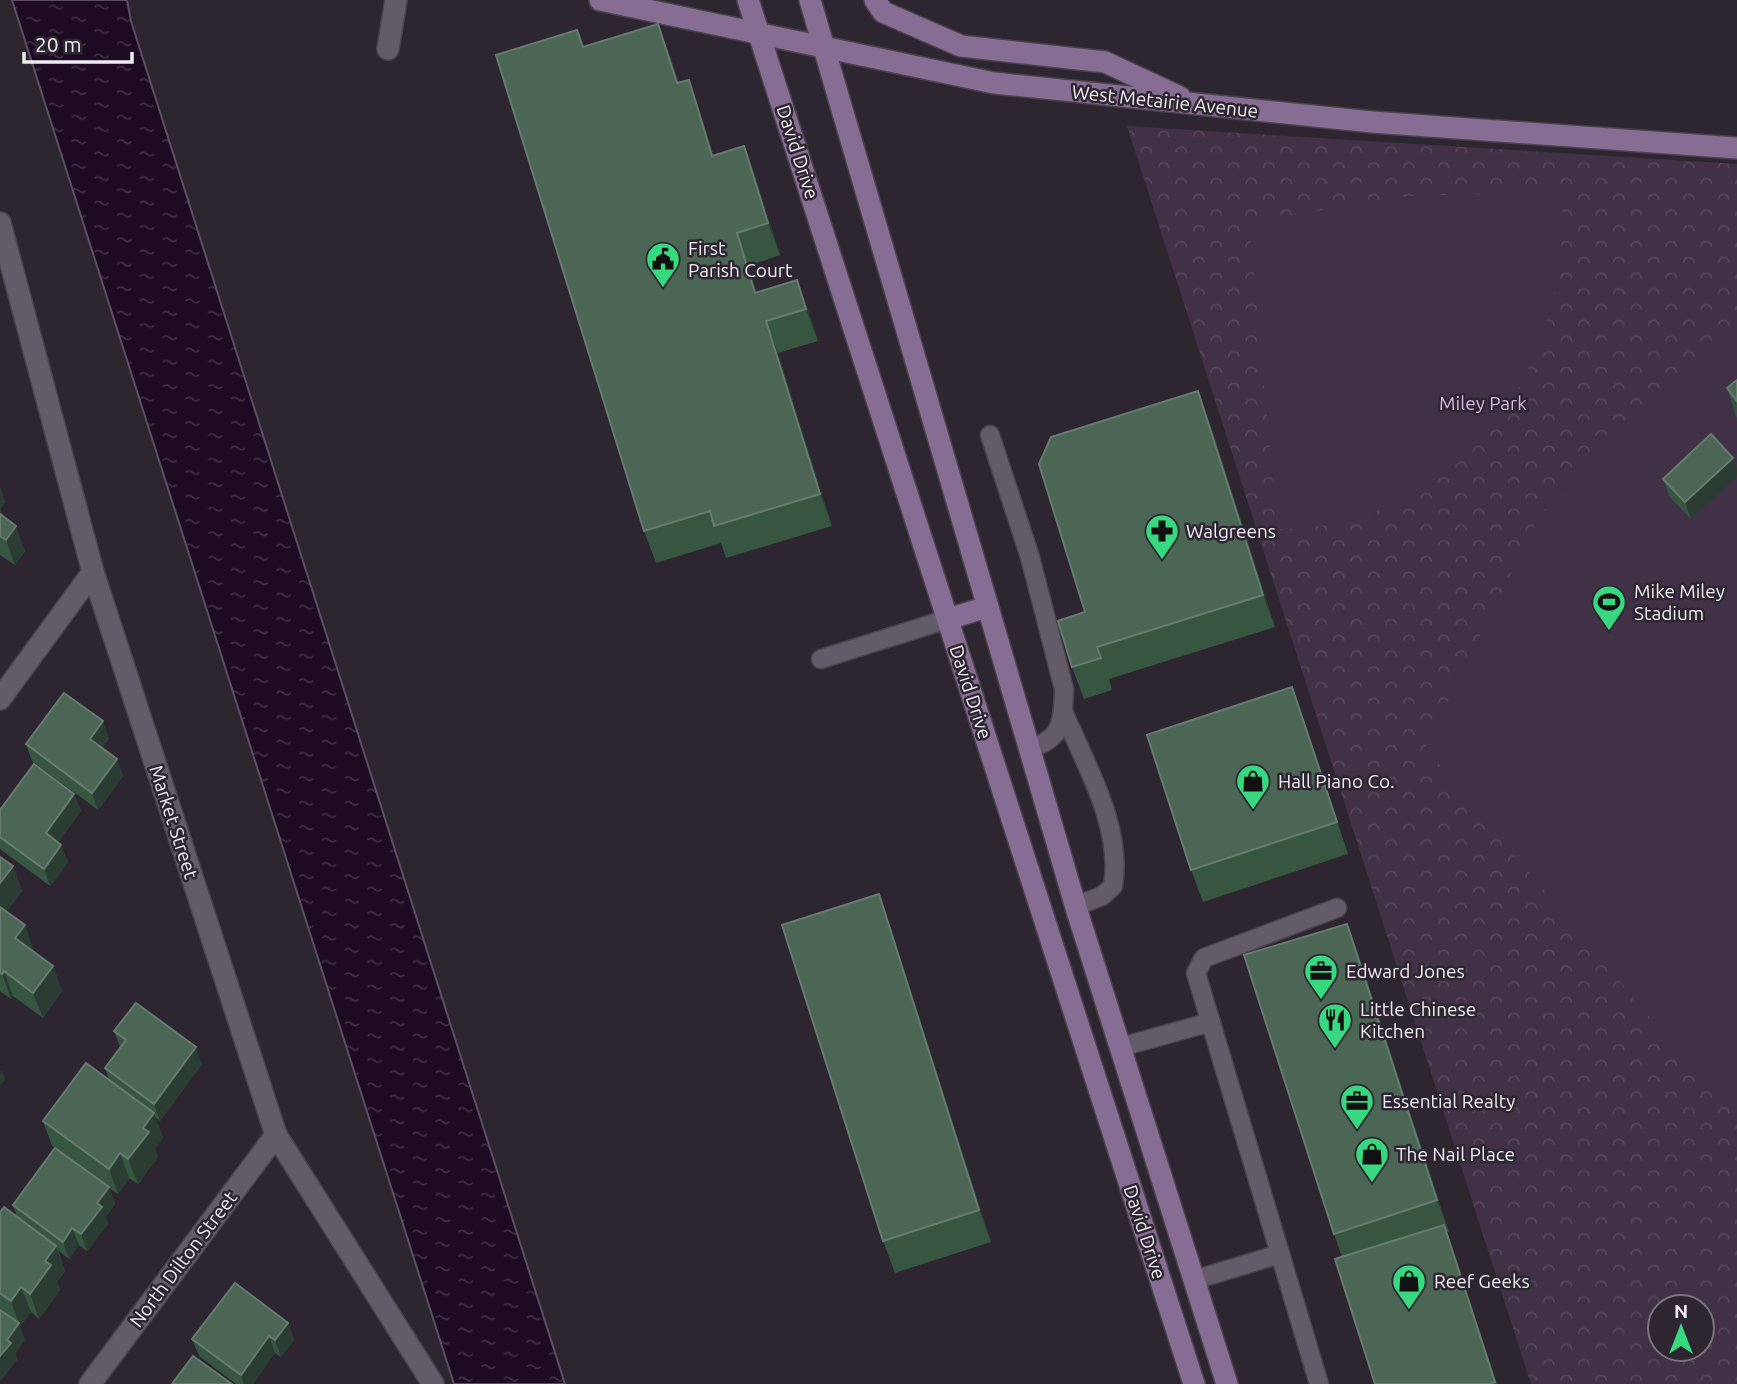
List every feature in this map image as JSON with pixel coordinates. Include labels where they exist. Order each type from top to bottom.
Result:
[{"type":"main road","name":"West Metairie Avenue","points":[[600,0],[759,31],[994,83],[1372,122],[1737,148]]},
{"type":"main road","name":"David Drive","points":[[748,0],[1194,1384]]},
{"type":"main road","name":"David Drive","points":[[810,0],[1076,906],[1227,1384]]},
{"type":"main road","points":[[875,0],[883,12],[961,46],[1105,62],[1196,104]]},
{"type":"main road","points":[[948,619],[988,607]]},
{"type":"street","points":[[388,49],[396,0]]},
{"type":"street","name":"Market Street","points":[[0,223],[93,572],[276,1135],[433,1384]]},
{"type":"street","points":[[0,699],[93,572]]},
{"type":"street","name":"North Dilton Street","points":[[90,1384],[276,1135]]},
{"type":"lane","points":[[990,435],[1034,570],[1061,674],[1063,711],[1057,732],[1046,744],[1029,748]]},
{"type":"lane","points":[[821,659],[948,619]]},
{"type":"lane","points":[[1063,711],[1093,782],[1115,854],[1113,886],[1102,896],[1076,906]]},
{"type":"lane","points":[[1319,1384],[1196,973],[1204,958],[1337,908]]},
{"type":"lane","points":[[1121,1047],[1211,1022]]},
{"type":"lane","points":[[1194,1280],[1280,1254]]},
{"type":"green space","name":"Miley Park","points":[[1127,126],[1737,164],[1737,1384],[1531,1384]]},
{"type":"green space","points":[[1562,192],[1560,257],[1548,318],[1525,376],[1493,426],[1452,469],[1401,501],[1343,522],[1277,529],[1251,239],[1267,219],[1410,196]]},
{"type":"green space","name":"Mike Miley Stadium","points":[[1737,334],[1737,1100],[1694,1070],[1425,748],[1539,516]]},
{"type":"water","points":[[12,0],[127,0],[131,21],[565,1384],[454,1384]]},
{"type":"building","name":"First Parish Court","points":[[658,24],[677,83],[689,80],[712,156],[744,146],[768,223],[737,233],[755,293],[797,280],[806,309],[766,321],[820,494],[714,526],[710,511],[644,531],[496,55],[577,30],[583,47]]},
{"type":"building","points":[[1737,380],[1737,401],[1727,388]]},
{"type":"building","name":"Walgreens","points":[[1198,391],[1263,595],[1097,647],[1101,658],[1072,667],[1058,621],[1085,612],[1039,464],[1051,437]]},
{"type":"building","points":[[1711,434],[1733,458],[1685,502],[1663,479]]},
{"type":"building","points":[[0,514],[16,526],[6,540],[0,536]]},
{"type":"building","name":"Hall Piano Co.","points":[[1292,687],[1337,822],[1191,870],[1147,735]]},
{"type":"building","points":[[64,693],[103,721],[90,739],[117,759],[92,793],[26,744]]},
{"type":"building","points":[[34,764],[74,794],[46,833],[61,845],[44,869],[0,837],[0,810]]},
{"type":"building","points":[[0,857],[13,866],[0,883]]},
{"type":"building","points":[[879,894],[979,1210],[883,1241],[782,925]]},
{"type":"building","points":[[0,907],[25,925],[15,938],[53,966],[33,993],[4,971],[0,973]]},
{"type":"building","points":[[1347,924],[1437,1200],[1334,1234],[1244,955]]},
{"type":"building","points":[[136,1003],[196,1047],[154,1104],[105,1068],[126,1040],[114,1031]]},
{"type":"building","points":[[86,1063],[154,1113],[143,1128],[149,1132],[128,1159],[120,1153],[109,1169],[43,1121]]},
{"type":"building","points":[[55,1148],[109,1187],[97,1203],[102,1207],[81,1234],[72,1228],[63,1242],[13,1205]]},
{"type":"building","points":[[4,1207],[56,1246],[45,1261],[51,1265],[30,1294],[21,1287],[11,1301],[0,1293],[0,1212]]},
{"type":"building","points":[[1444,1225],[1495,1382],[1375,1384],[1335,1259]]},
{"type":"building","points":[[235,1283],[288,1323],[275,1340],[269,1336],[241,1375],[192,1339]]},
{"type":"building","points":[[0,1310],[19,1323],[7,1340],[11,1343],[0,1356]]},
{"type":"building","points":[[193,1356],[232,1384],[172,1384]]},
{"type":"place","name":"First Parish Court","points":[[663,289]]},
{"type":"place","name":"Walgreens","points":[[1162,561]]},
{"type":"place","name":"Mike Miley Stadium","points":[[1609,632]]},
{"type":"place","name":"Hall Piano Co.","points":[[1253,811]]},
{"type":"place","name":"Edward Jones","points":[[1321,1001]]},
{"type":"place","name":"Little Chinese Kitchen","points":[[1335,1050]]},
{"type":"place","name":"Essential Realty","points":[[1357,1131]]},
{"type":"place","name":"The Nail Place","points":[[1372,1184]]},
{"type":"place","name":"Reef Geeks","points":[[1409,1311]]}]
